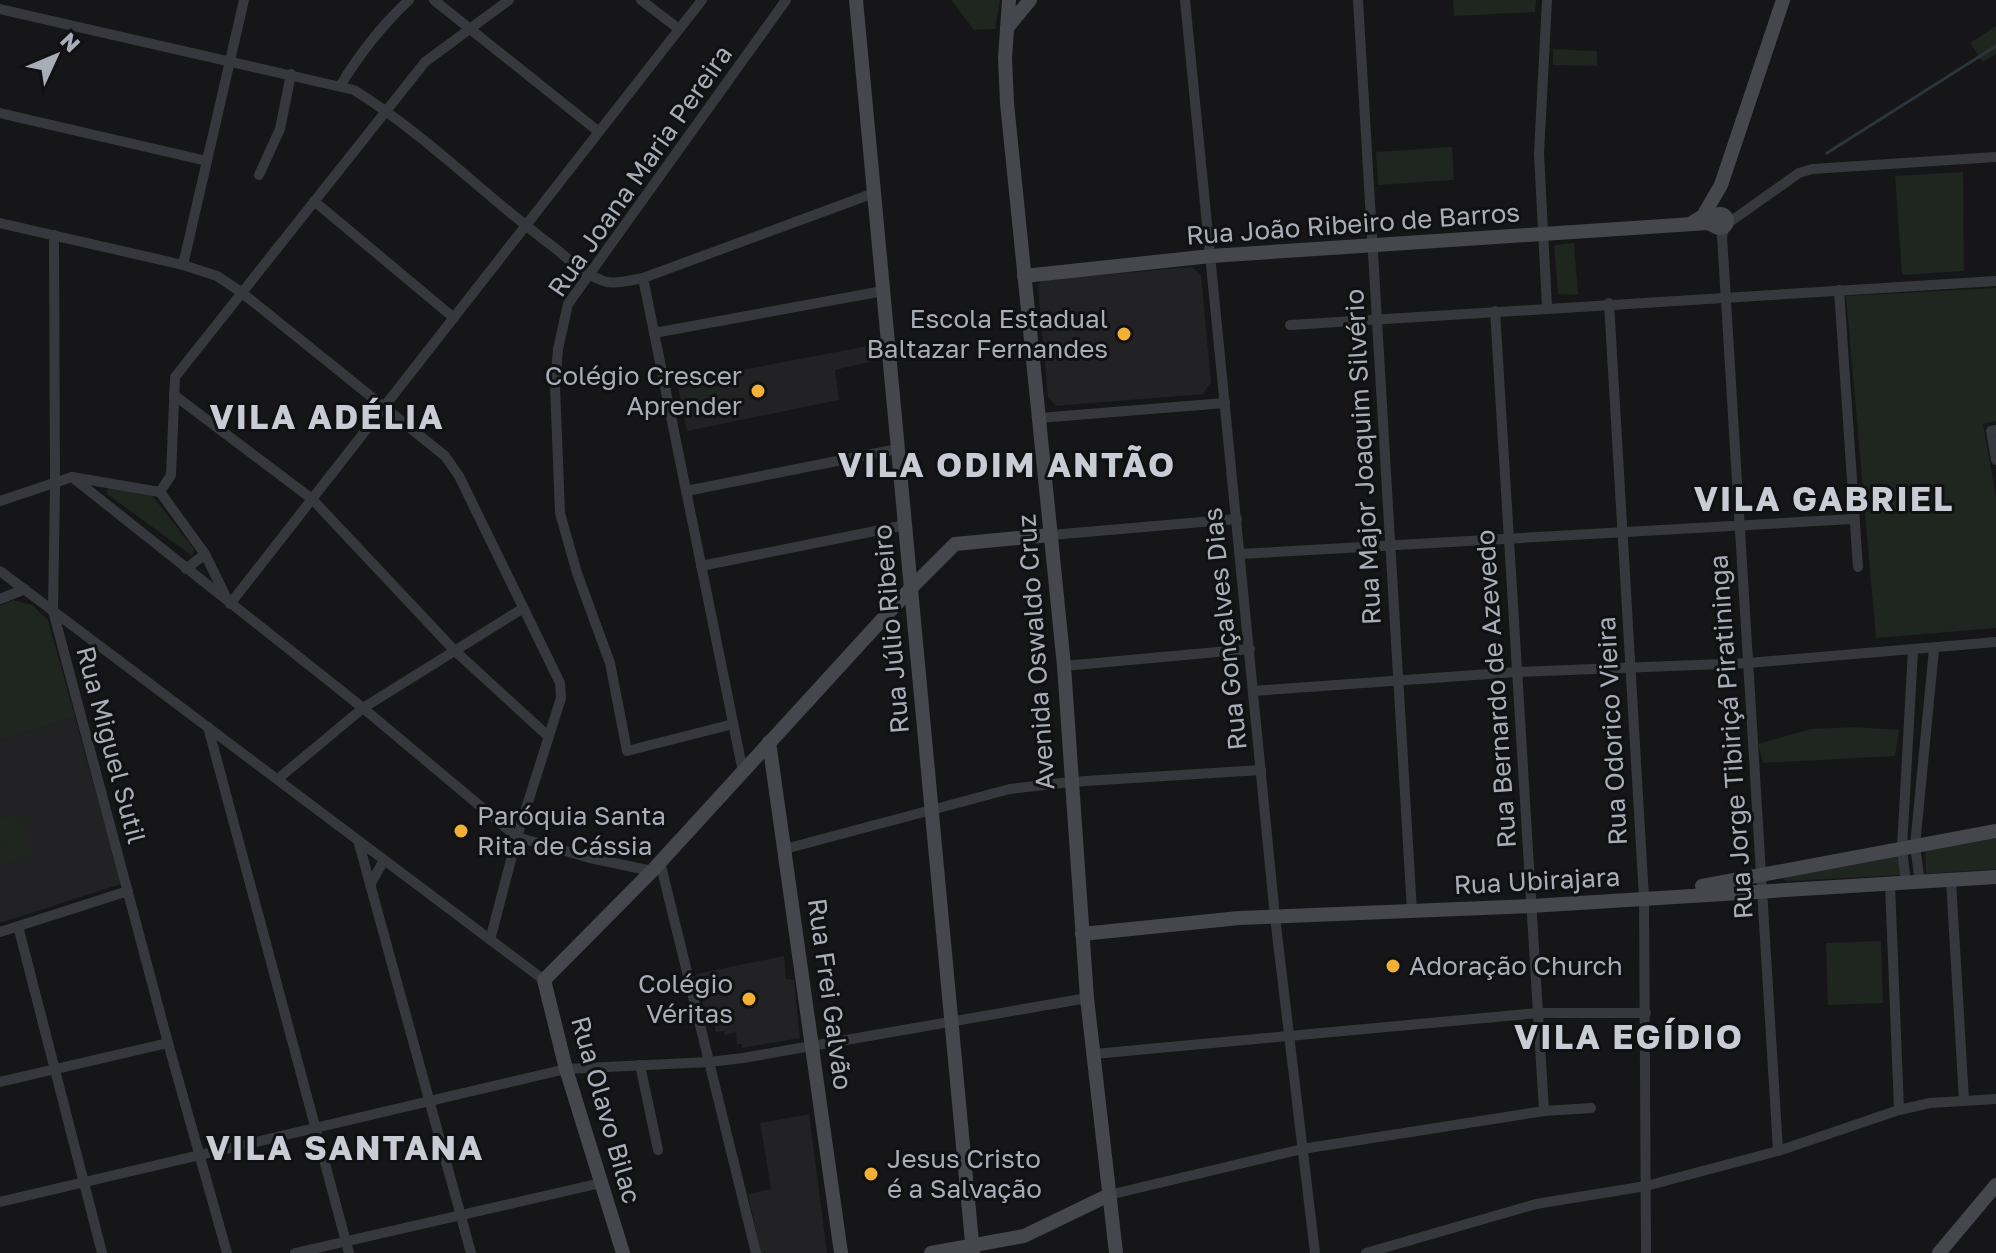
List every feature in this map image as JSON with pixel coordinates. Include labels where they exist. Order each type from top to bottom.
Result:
[{"type":"main road","name":"Rua Júlio Ribeiro","points":[[856,0],[973,1250]]},
{"type":"main road","name":"Avenida Oswaldo Cruz","points":[[1009,0],[1005,58],[1007,103],[1064,666],[1087,998],[1116,1253]]},
{"type":"main road","points":[[1007,29],[1030,0]]},
{"type":"main road","points":[[1686,226],[1703,216],[1721,185],[1783,0]]},
{"type":"main road","points":[[1721,185],[1720,207],[1724,223]]},
{"type":"main road","name":"Rua João Ribeiro de Barros","points":[[1024,276],[1211,256],[1724,223]]},
{"type":"main road","points":[[544,980],[656,867],[955,544],[1051,535]]},
{"type":"main road","name":"Rua Frei Galvão","points":[[769,742],[841,1253]]},
{"type":"main road","points":[[1762,882],[1909,847],[1996,831]]},
{"type":"main road","name":"Rua Ubirajara","points":[[1082,934],[1275,917],[1644,898],[1762,882],[1913,884],[1996,877]]},
{"type":"main road","name":"Rua Olavo Bilac","points":[[544,980],[566,1069],[623,1253]]},
{"type":"main road","points":[[1939,1253],[1996,1185]]},
{"type":"main road","points":[[931,1253],[973,1250],[1024,1236],[1109,1195]]},
{"type":"street","points":[[183,265],[244,0]]},
{"type":"street","points":[[340,86],[362,49],[409,0]]},
{"type":"street","points":[[434,0],[599,132]]},
{"type":"street","points":[[160,492],[171,475],[175,377],[425,62],[509,0]]},
{"type":"street","points":[[641,0],[679,29]]},
{"type":"street","points":[[230,604],[702,0]]},
{"type":"street","name":"Rua Joana Maria Pereira","points":[[733,724],[627,751],[610,663],[577,573],[560,513],[555,386],[558,349],[568,304],[786,0]]},
{"type":"street","name":"Rua Gonçalves Dias","points":[[1185,0],[1275,917],[1315,1253]]},
{"type":"street","name":"Rua Major Joaquim Silvério","points":[[1358,0],[1412,912]]},
{"type":"street","points":[[1547,0],[1539,154],[1547,307]]},
{"type":"street","points":[[0,9],[354,90],[386,110],[525,226],[606,282],[620,283],[643,278],[874,193]]},
{"type":"street","points":[[259,175],[280,129],[291,74]]},
{"type":"street","points":[[0,113],[207,161]]},
{"type":"street","points":[[1724,223],[1799,173],[1812,169],[1996,157]]},
{"type":"street","points":[[314,201],[454,318]]},
{"type":"street","points":[[0,223],[183,265],[217,276],[445,456],[459,476],[560,683],[561,698],[517,837],[490,940]]},
{"type":"street","name":"Rua Jorge Tibiriçá Piratininga","points":[[1724,223],[1725,297],[1778,1151]]},
{"type":"street","name":"Rua Miguel Sutil","points":[[54,235],[53,611],[227,1253]]},
{"type":"street","points":[[643,278],[743,772]]},
{"type":"street","points":[[1290,325],[1996,281]]},
{"type":"street","points":[[1839,290],[1858,567]]},
{"type":"street","points":[[654,333],[883,291]]},
{"type":"street","name":"Rua Odorico Vieira","points":[[1609,303],[1644,898],[1646,1253]]},
{"type":"street","name":"Rua Bernardo de Azevedo","points":[[1495,311],[1544,1111]]},
{"type":"street","points":[[174,395],[312,499],[454,650],[549,737]]},
{"type":"street","points":[[1039,418],[1225,403]]},
{"type":"street","points":[[1994,430],[1996,460]]},
{"type":"street","points":[[686,491],[898,449]]},
{"type":"street","points":[[72,477],[363,708],[517,837],[590,858],[656,867],[709,1062],[756,1253]]},
{"type":"street","points":[[0,501],[72,477],[160,492],[205,554],[230,604]]},
{"type":"street","points":[[97,497],[95,485],[104,482]]},
{"type":"street","points":[[1051,535],[1237,519]]},
{"type":"street","points":[[1240,554],[1853,519]]},
{"type":"street","points":[[701,566],[905,525]]},
{"type":"street","points":[[186,569],[205,554]]},
{"type":"street","points":[[0,571],[544,980]]},
{"type":"street","points":[[0,599],[25,589]]},
{"type":"street","points":[[279,778],[363,708],[522,609]]},
{"type":"street","points":[[1253,691],[1517,672],[1748,663],[1996,642]]},
{"type":"street","points":[[1064,666],[1250,649]]},
{"type":"street","points":[[1909,847],[1934,649]]},
{"type":"street","points":[[1913,650],[1909,847],[1913,884]]},
{"type":"street","points":[[208,727],[347,1247]]},
{"type":"street","points":[[216,757],[231,744]]},
{"type":"street","points":[[785,849],[984,795],[1070,782],[1261,770]]},
{"type":"street","points":[[358,840],[471,1253]]},
{"type":"street","points":[[370,885],[384,860]]},
{"type":"street","points":[[1951,880],[1964,1100]]},
{"type":"street","points":[[1890,884],[1899,1110]]},
{"type":"street","points":[[0,932],[128,891]]},
{"type":"street","points":[[18,926],[102,1253]]},
{"type":"street","points":[[0,1202],[566,1069],[709,1062],[1087,998]]},
{"type":"street","points":[[1094,1054],[1538,1013],[1646,1013]]},
{"type":"street","points":[[0,1082],[168,1043]]},
{"type":"street","points":[[640,1065],[658,1150]]},
{"type":"street","points":[[1366,1253],[1536,1204],[1646,1186],[1778,1151],[1899,1110],[1930,1103],[1996,1099]]},
{"type":"street","points":[[1109,1195],[1302,1149],[1544,1111],[1591,1108]]},
{"type":"street","points":[[295,1253],[347,1247],[461,1215],[601,1183]]},
{"type":"shaded area","points":[[951,0],[1000,0],[995,29],[974,30]]},
{"type":"shaded area","points":[[1453,0],[1536,0],[1535,12],[1454,16]]},
{"type":"shaded area","points":[[1996,26],[1996,54],[1983,62],[1970,43]]},
{"type":"shaded area","points":[[1553,49],[1597,51],[1597,66],[1553,65]]},
{"type":"shaded area","points":[[1452,147],[1454,180],[1378,185],[1376,152]]},
{"type":"shaded area","points":[[1963,172],[1964,271],[1902,275],[1895,176]]},
{"type":"shaded area","points":[[1574,243],[1578,295],[1558,294],[1554,245]]},
{"type":"shaded area","name":"Escola Estadual Baltazar Fernandes","points":[[1192,267],[1201,275],[1211,382],[1203,394],[1056,406],[1048,397],[1038,286],[1041,280]]},
{"type":"shaded area","points":[[1996,288],[1996,421],[1983,424],[1996,497],[1996,628],[1876,638],[1846,296]]},
{"type":"shaded area","name":"Colégio Crescer Aprender","points":[[879,344],[882,359],[835,370],[839,400],[687,431],[677,382]]},
{"type":"shaded area","points":[[720,387],[724,403],[685,412],[682,394]]},
{"type":"shaded area","points":[[108,488],[151,494],[194,549],[193,554],[107,494]]},
{"type":"shaded area","points":[[13,600],[32,605],[48,620],[75,717],[0,740],[0,606]]},
{"type":"shaded area","points":[[75,717],[121,884],[0,923],[0,740]]},
{"type":"shaded area","points":[[1853,727],[1899,730],[1895,756],[1763,763],[1758,744],[1811,729]]},
{"type":"shaded area","points":[[21,813],[33,855],[2,864],[0,819]]},
{"type":"shaded area","points":[[1996,838],[1996,869],[1926,874],[1925,851]]},
{"type":"shaded area","points":[[1900,853],[1901,875],[1787,881],[1781,878]]},
{"type":"shaded area","points":[[1881,941],[1883,1003],[1828,1005],[1826,943]]},
{"type":"shaded area","name":"Colégio Véritas","points":[[784,956],[786,979],[794,980],[800,1038],[742,1048],[742,1044],[737,1044],[736,1032],[725,1035],[724,1031],[716,1032],[714,1021],[706,1018],[696,974]]},
{"type":"shaded area","points":[[809,1114],[827,1253],[761,1253],[748,1194],[771,1189],[760,1123]]},
{"type":"waterway","points":[[1827,153],[1996,46]]},
{"type":"place","name":"Escola Estadual Baltazar Fernandes","points":[[1124,334]]},
{"type":"place","name":"Colégio Crescer Aprender","points":[[758,391]]},
{"type":"place","name":"Paróquia Santa Rita de Cássia","points":[[461,831]]},
{"type":"place","name":"Adoração Church","points":[[1393,966]]},
{"type":"place","name":"Colégio Véritas","points":[[749,999]]},
{"type":"place","name":"Jesus Cristo é a Salvação","points":[[871,1174]]},
{"type":"district","name":"VILA ADÉLIA","points":[[327,417]]},
{"type":"district","name":"VILA ODIM ANTÃO","points":[[1007,465]]},
{"type":"district","name":"VILA GABRIEL","points":[[1824,499]]},
{"type":"district","name":"VILA EGÍDIO","points":[[1629,1037]]},
{"type":"district","name":"VILA SANTANA","points":[[345,1148]]}]
